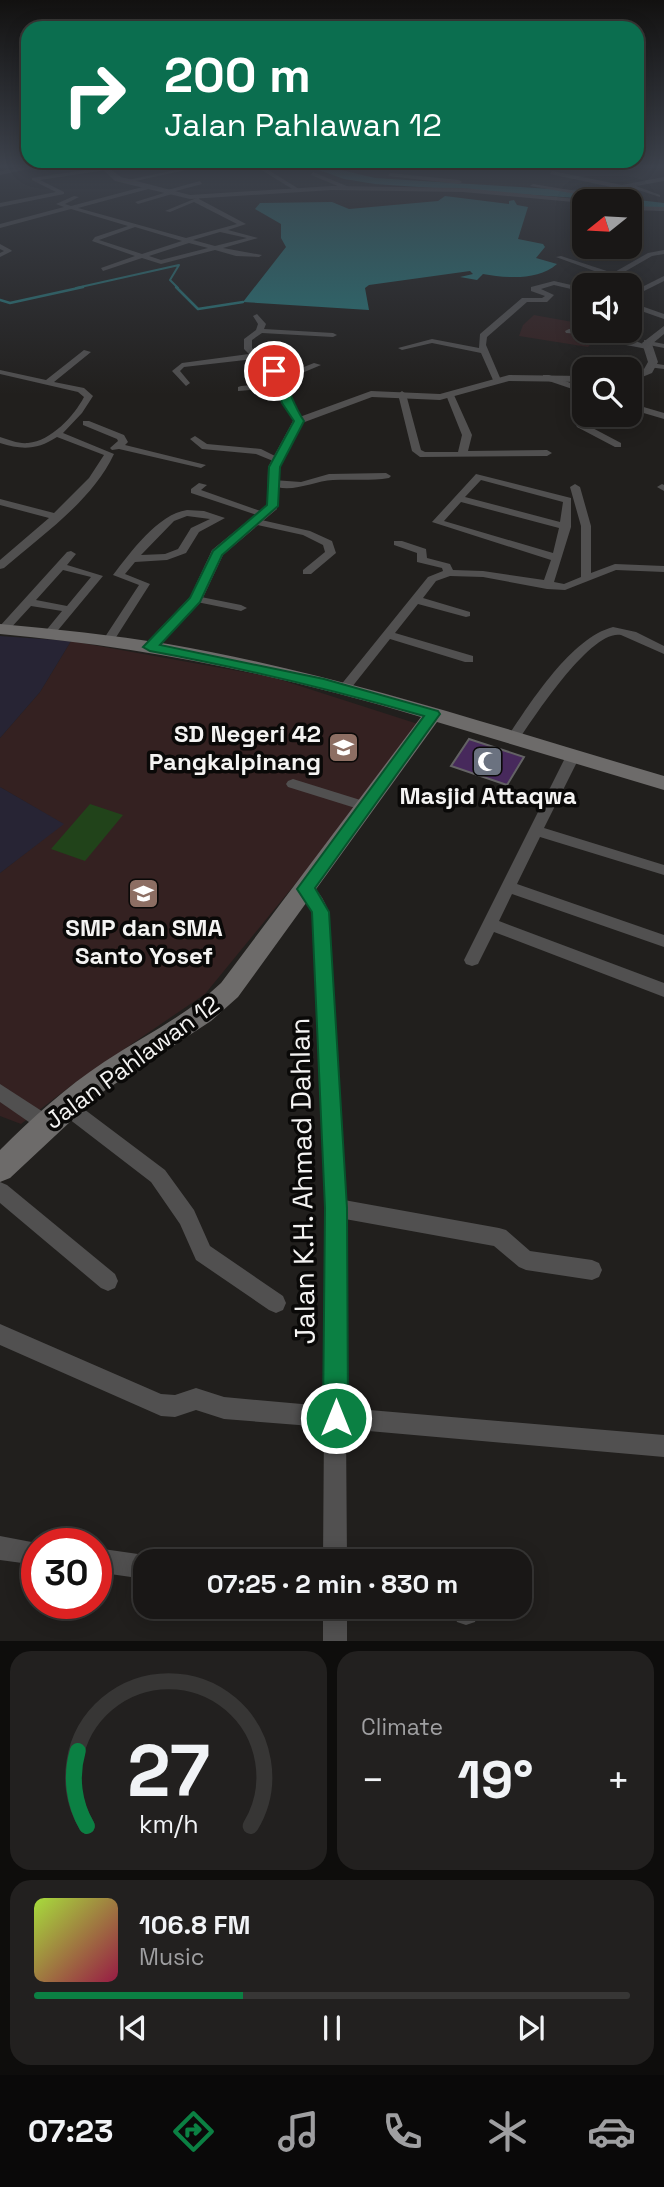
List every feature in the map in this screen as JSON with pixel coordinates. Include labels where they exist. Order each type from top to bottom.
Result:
[{"type":"main road","points":[[2,629],[109,640],[229,661],[344,689],[664,783]]},
{"type":"main road","name":"Jalan Pahlawan 12","points":[[0,1169],[45,1123],[66,1106],[127,1060],[216,1006],[232,989],[433,714]]},
{"type":"street","points":[[100,243],[165,261],[239,243]]},
{"type":"street","points":[[103,269],[181,243]]},
{"type":"street","points":[[201,243],[241,255],[259,255]]},
{"type":"street","points":[[0,246],[9,251],[0,255]]},
{"type":"street","points":[[621,273],[650,254],[664,252]]},
{"type":"street","points":[[559,257],[607,273]]},
{"type":"street","points":[[642,290],[664,278]]},
{"type":"street","points":[[497,380],[484,351],[483,336],[525,300],[544,300],[550,295],[535,289],[554,283],[572,287]]},
{"type":"street","points":[[642,309],[664,317]]},
{"type":"street","points":[[257,316],[262,324],[260,331],[247,342],[248,349],[281,382],[287,403],[299,421]]},
{"type":"street","points":[[647,344],[664,329]]},
{"type":"street","points":[[260,331],[333,335]]},
{"type":"street","points":[[569,331],[612,334],[629,343],[664,346]]},
{"type":"street","points":[[402,348],[432,341],[484,351]]},
{"type":"street","points":[[647,344],[651,365]]},
{"type":"street","points":[[47,383],[87,352]]},
{"type":"street","points":[[186,383],[176,371],[182,365],[256,356]]},
{"type":"street","points":[[241,389],[281,382],[317,365]]},
{"type":"street","points":[[651,365],[664,367]]},
{"type":"street","points":[[642,373],[651,365]]},
{"type":"street","points":[[0,372],[81,390],[89,396],[55,433],[30,446],[0,440]]},
{"type":"street","points":[[546,377],[572,387]]},
{"type":"street","points":[[150,647],[196,599],[217,553],[261,518],[274,501],[273,483],[278,460],[299,421],[364,396],[450,395],[497,380],[572,378]]},
{"type":"street","points":[[402,394],[419,453],[428,456],[547,453]]},
{"type":"street","points":[[450,395],[467,435],[462,455]]},
{"type":"street","points":[[642,410],[664,416]]},
{"type":"street","points":[[0,566],[97,475],[108,454],[123,442],[121,437],[86,423]]},
{"type":"street","points":[[584,427],[618,444]]},
{"type":"street","points":[[55,433],[108,454]]},
{"type":"street","points":[[195,439],[205,447],[258,451],[278,460]]},
{"type":"street","points":[[118,446],[201,465]]},
{"type":"street","points":[[273,483],[301,485],[329,477],[386,476]]},
{"type":"street","points":[[547,586],[557,558],[566,527],[568,500],[479,476],[437,522],[557,558]]},
{"type":"street","points":[[202,485],[194,491],[328,543],[331,553],[307,572]]},
{"type":"street","points":[[575,487],[586,526],[586,579]]},
{"type":"street","points":[[459,498],[566,527]]},
{"type":"street","points":[[0,502],[54,516]]},
{"type":"street","points":[[109,640],[145,583],[118,575],[133,559],[176,514],[193,513],[220,518],[195,530],[182,551],[167,557],[133,559]]},
{"type":"street","points":[[398,543],[420,549],[421,560],[446,566],[449,573]]},
{"type":"street","points":[[2,629],[71,554]]},
{"type":"street","points":[[50,633],[98,574],[60,566]]},
{"type":"street","points":[[344,689],[418,600],[432,579],[449,573],[482,574],[565,587],[615,567],[664,569]]},
{"type":"street","points":[[196,599],[241,608]]},
{"type":"street","points":[[418,600],[466,614]]},
{"type":"street","points":[[29,602],[67,609]]},
{"type":"street","points":[[513,738],[556,678],[604,634],[615,631],[664,650]]},
{"type":"street","points":[[387,634],[469,659]]},
{"type":"street","points":[[472,960],[573,756]]},
{"type":"street","points":[[293,784],[365,806]]},
{"type":"street","points":[[538,831],[664,870]]},
{"type":"street","points":[[509,887],[664,941]]},
{"type":"street","name":"Jalan K.H. Ahmad Dahlan","points":[[305,889],[316,900],[321,917],[336,1208],[335,1549]]},
{"type":"street","points":[[490,923],[664,990]]},
{"type":"street","points":[[0,1092],[45,1123]]},
{"type":"street","points":[[66,1106],[158,1176],[187,1217],[203,1253],[276,1303]]},
{"type":"street","points":[[0,1191],[108,1281]]},
{"type":"street","points":[[336,1208],[499,1237],[527,1260],[592,1270]]},
{"type":"street","points":[[0,1334],[161,1405],[175,1405],[196,1399],[224,1408],[664,1446]]},
{"type":"street","points":[[0,1548],[21,1551]]},
{"type":"street","points":[[112,1562],[133,1565]]},
{"type":"street","points":[[335,1619],[335,1641]]},
{"type":"shaded area","points":[[534,315],[572,322],[572,343],[592,343],[588,347],[519,336],[523,325]]},
{"type":"shaded area","points":[[0,636],[71,641],[40,692],[0,738]]},
{"type":"shaded area","name":"SMP dan SMA Santo Yosef","points":[[71,641],[272,677],[418,724],[359,806],[205,994],[76,1082],[21,1124],[0,1116],[0,873],[63,824],[0,787],[0,738],[40,692]]},
{"type":"shaded area","points":[[0,787],[64,824],[0,873]]},
{"type":"green space","points":[[90,804],[123,815],[85,861],[51,849]]},
{"type":"water","points":[[284,243],[536,243],[545,247],[536,258],[557,264],[531,276],[502,277],[483,274],[477,280],[460,277],[473,274],[470,271],[369,285],[365,288],[369,310],[243,302],[286,247]]},
{"type":"building","name":"Masjid Attaqwa","points":[[469,739],[524,757],[507,785],[451,766]]},
{"type":"waterway","points":[[76,288],[179,265],[170,280],[178,288]]},
{"type":"waterway","points":[[0,300],[10,303],[83,287]]},
{"type":"waterway","points":[[176,287],[198,309],[243,302]]},
{"type":"place","name":"SD Negeri 42 Pangkalpinang","points":[[344,747]]},
{"type":"place","name":"Masjid Attaqwa","points":[[488,761]]},
{"type":"place","name":"SMP dan SMA Santo Yosef","points":[[144,893]]},
{"type":"route","points":[[274,371],[280,379],[291,411],[299,421],[274,467],[273,506],[217,553],[196,599],[150,647],[229,661],[324,683],[433,714],[305,889],[316,900],[321,912],[329,1035],[336,1208],[336,1418]]}]
